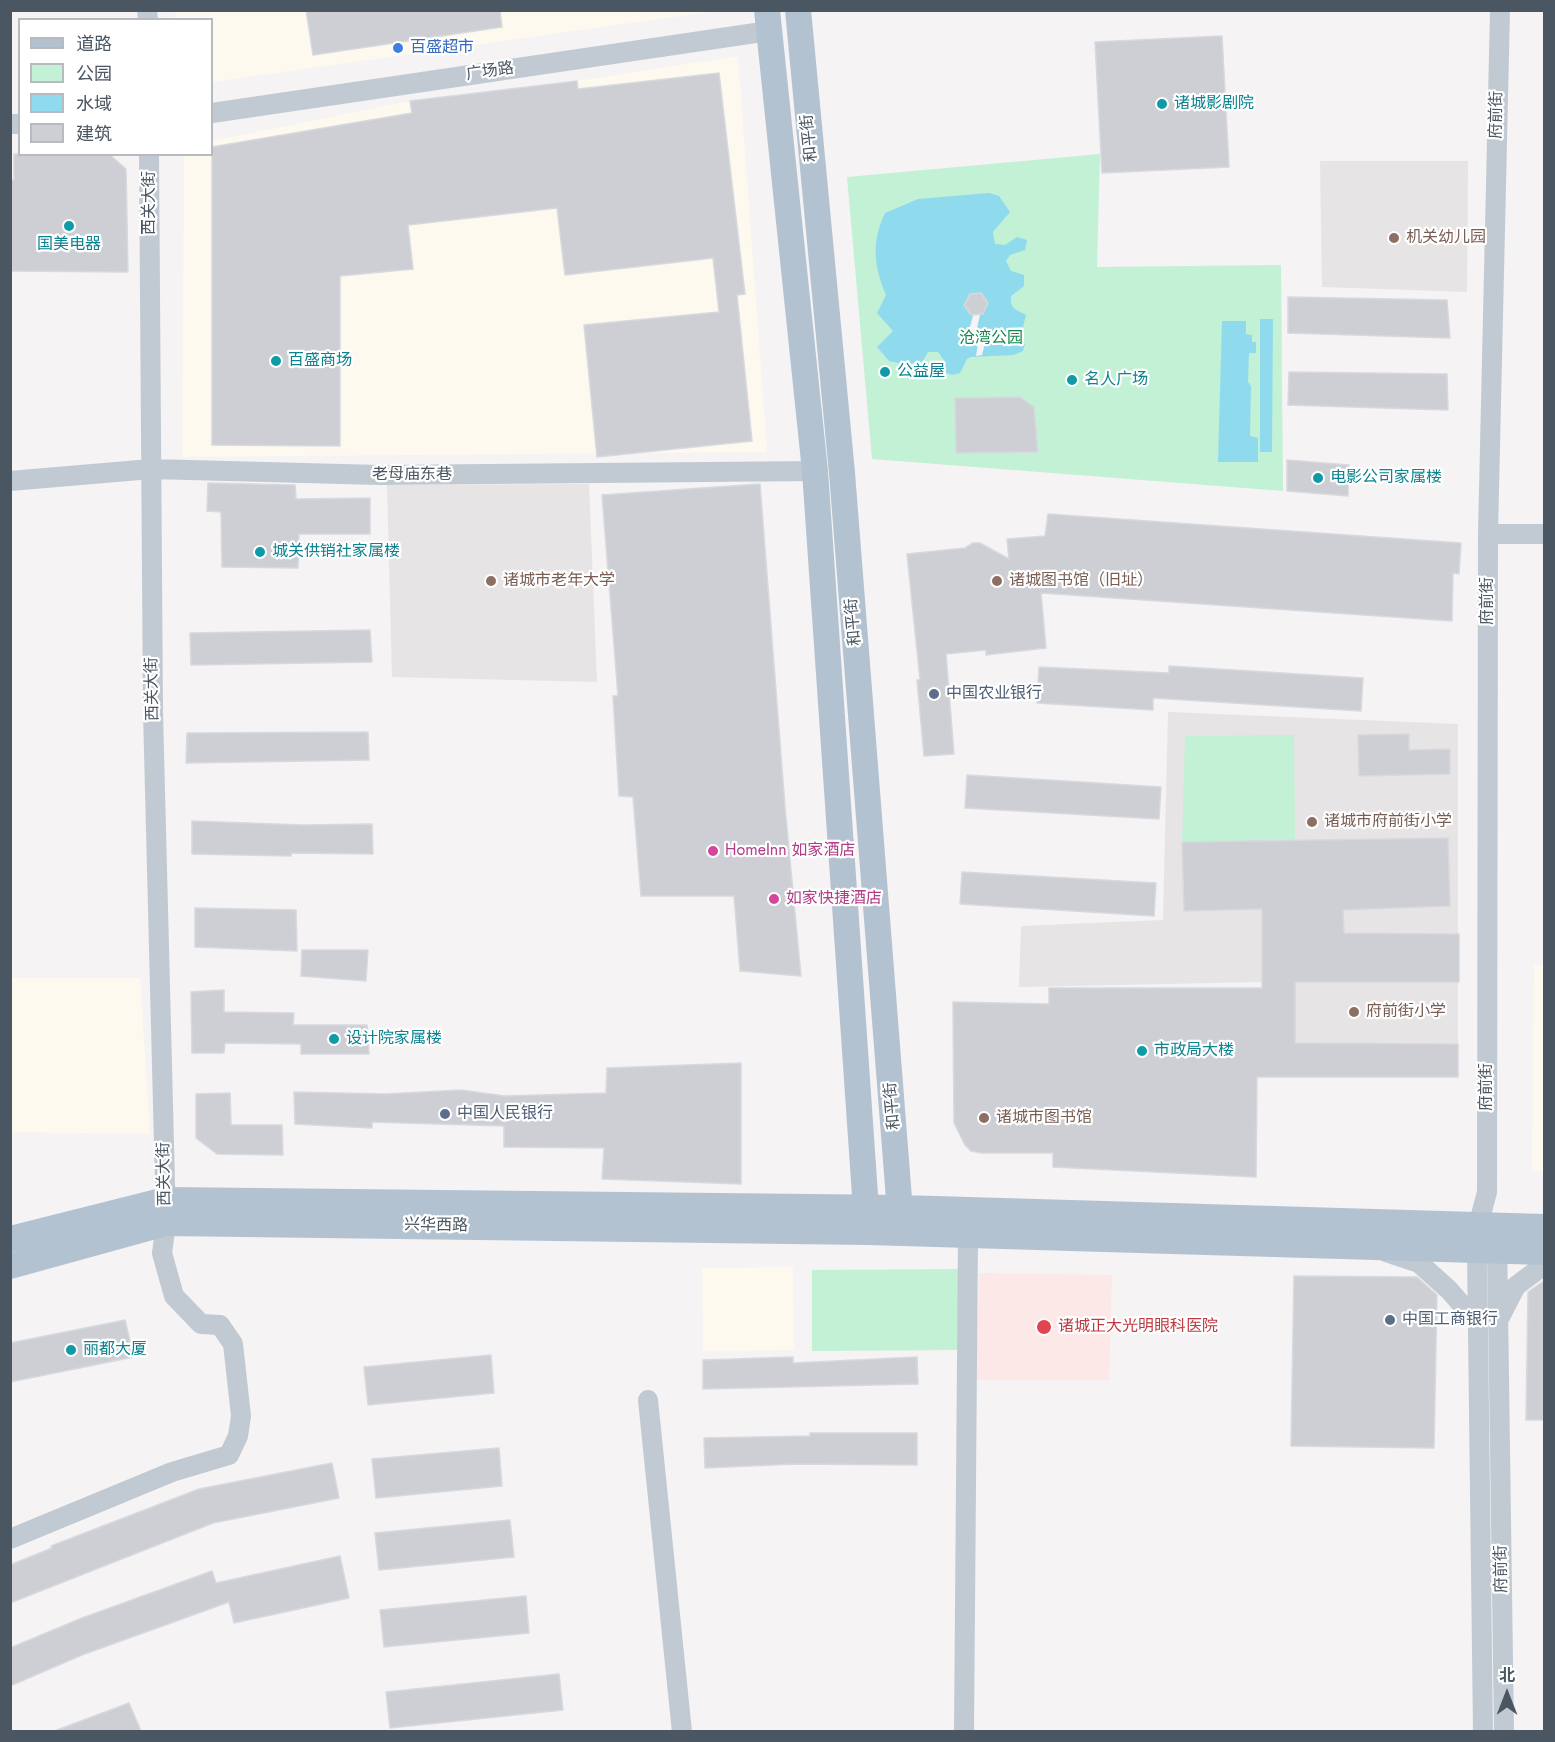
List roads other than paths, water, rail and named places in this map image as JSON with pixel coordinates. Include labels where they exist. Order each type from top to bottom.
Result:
[{"type":"main road","name":"和平街","points":[[798,10],[843,485],[901,1208],[901,1233]]},
{"type":"main road","name":"和平街","points":[[768,21],[815,471],[867,1220]]},
{"type":"main road","points":[[10,1239],[165,1211],[867,1220],[901,1208],[1545,1227]]},
{"type":"main road","points":[[10,1266],[165,1211]]},
{"type":"main road","points":[[867,1220],[901,1233],[1545,1252]]},
{"type":"street","name":"府前街","points":[[1482,1731],[1477,1322],[1487,1251],[1488,534],[1500,10]]},
{"type":"street","name":"广场路","points":[[213,113],[768,21]]},
{"type":"street","name":"西关大街","points":[[10,1539],[172,1472],[229,1455],[238,1436],[241,1416],[233,1344],[220,1325],[201,1324],[174,1296],[162,1253],[165,1211],[153,712],[149,156]]},
{"type":"street","name":"老母庙东巷","points":[[10,482],[151,469],[380,476],[815,471]]},
{"type":"street","points":[[1488,534],[1545,534]]},
{"type":"street","points":[[964,1731],[968,1234]]},
{"type":"street","points":[[1369,1246],[1419,1263],[1449,1290],[1477,1322]]},
{"type":"street","name":"府前街","points":[[1487,1251],[1498,1319],[1504,1731]]},
{"type":"street","points":[[1498,1319],[1516,1286],[1545,1265]]},
{"type":"street","points":[[648,1400],[682,1731]]},
{"type":"water","points":[[989,193],[999,196],[1010,212],[993,232],[995,244],[1005,245],[1017,237],[1027,240],[1025,250],[1010,255],[1006,261],[1011,271],[1024,275],[1024,286],[1011,296],[1013,307],[1026,315],[1023,327],[1009,328],[1008,332],[1025,344],[1023,351],[1014,355],[971,357],[967,359],[960,373],[952,375],[941,371],[946,363],[938,352],[928,352],[923,361],[907,365],[889,361],[877,347],[893,331],[877,313],[886,295],[879,274],[876,254],[878,234],[885,213],[918,199]]},
{"type":"water","points":[[1260,319],[1273,319],[1272,452],[1260,452]]},
{"type":"water","points":[[1222,321],[1246,321],[1246,334],[1252,335],[1252,342],[1256,342],[1256,353],[1249,353],[1248,382],[1251,386],[1250,436],[1258,438],[1258,462],[1218,462]]},
{"type":"place","name":"百盛超市","points":[[398,48]]},
{"type":"place","name":"诸城影剧院","points":[[1162,104]]},
{"type":"place","name":"国美电器","points":[[69,226]]},
{"type":"place","name":"机关幼儿园","points":[[1394,238]]},
{"type":"place","name":"百盛商场","points":[[276,361]]},
{"type":"place","name":"公益屋","points":[[885,372]]},
{"type":"place","name":"名人广场","points":[[1072,380]]},
{"type":"place","name":"电影公司家属楼","points":[[1318,478]]},
{"type":"place","name":"城关供销社家属楼","points":[[260,552]]},
{"type":"place","name":"诸城市老年大学","points":[[491,581]]},
{"type":"place","name":"诸城图书馆（旧址）","points":[[997,581]]},
{"type":"place","name":"中国农业银行","points":[[934,694]]},
{"type":"place","name":"诸城市府前街小学","points":[[1312,822]]},
{"type":"place","name":"HomeInn 如家酒店","points":[[713,851]]},
{"type":"place","name":"如家快捷酒店","points":[[774,899]]},
{"type":"place","name":"府前街小学","points":[[1354,1012]]},
{"type":"place","name":"设计院家属楼","points":[[334,1039]]},
{"type":"place","name":"市政局大楼","points":[[1142,1051]]},
{"type":"place","name":"中国人民银行","points":[[445,1114]]},
{"type":"place","name":"诸城市图书馆","points":[[984,1118]]},
{"type":"place","name":"中国工商银行","points":[[1390,1320]]},
{"type":"place","name":"诸城正大光明眼科医院","points":[[1044,1327]]},
{"type":"place","name":"丽都大厦","points":[[71,1350]]},
{"type":"park label","name":"沧湾公园","points":[[991,339]]}]
